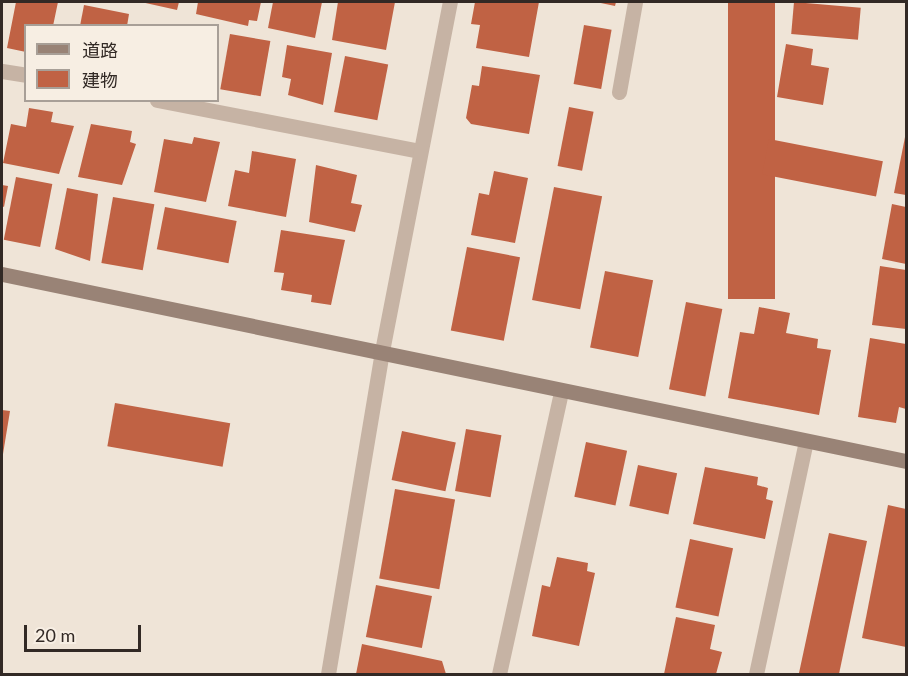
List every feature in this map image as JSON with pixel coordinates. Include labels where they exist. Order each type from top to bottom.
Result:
[{"type":"street","points":[[328,675],[382,351],[419,151],[450,2]]},
{"type":"street","points":[[619,92],[635,2]]},
{"type":"street","points":[[2,71],[24,75]]},
{"type":"street","points":[[167,102],[419,151]]},
{"type":"street","points":[[2,274],[382,351],[561,392],[906,461]]},
{"type":"street","points":[[499,675],[561,392]]},
{"type":"street","points":[[756,675],[806,441]]},
{"type":"building","points":[[16,2],[58,2],[53,24],[24,24],[24,52],[7,48]]},
{"type":"building","points":[[141,2],[179,2],[177,10]]},
{"type":"building","points":[[198,2],[261,2],[257,21],[249,20],[248,26],[196,14]]},
{"type":"building","points":[[273,2],[322,2],[315,38],[268,28]]},
{"type":"building","points":[[338,2],[395,2],[386,50],[332,40]]},
{"type":"building","points":[[475,2],[539,2],[529,57],[476,48],[480,25],[471,24]]},
{"type":"building","points":[[596,2],[616,2],[615,6]]},
{"type":"building","points":[[728,2],[775,2],[775,299],[728,299]]},
{"type":"building","points":[[794,2],[861,8],[858,40],[791,34]]},
{"type":"building","points":[[84,5],[129,14],[127,24],[80,24]]},
{"type":"building","points":[[584,25],[612,30],[601,89],[574,84]]},
{"type":"building","points":[[230,34],[270,41],[261,96],[220,89]]},
{"type":"building","points":[[786,44],[813,49],[811,65],[829,68],[823,105],[777,97]]},
{"type":"building","points":[[287,45],[332,53],[323,105],[288,95],[291,79],[282,77]]},
{"type":"building","points":[[345,56],[388,64],[377,120],[334,112]]},
{"type":"building","points":[[482,66],[540,75],[529,134],[471,124],[466,118],[472,85],[479,86]]},
{"type":"building","points":[[569,107],[594,112],[582,171],[558,166]]},
{"type":"building","points":[[29,108],[53,112],[51,122],[74,126],[59,174],[3,163],[11,124],[26,127]]},
{"type":"building","points":[[91,124],[132,131],[130,142],[136,144],[122,185],[78,177]]},
{"type":"building","points":[[906,132],[906,195],[894,193]]},
{"type":"building","points":[[194,137],[220,142],[206,202],[154,192],[164,139],[192,144]]},
{"type":"building","points":[[769,139],[883,161],[876,196],[762,174]]},
{"type":"building","points":[[252,151],[296,159],[286,217],[228,206],[235,170],[249,173]]},
{"type":"building","points":[[316,165],[357,175],[351,203],[362,205],[355,232],[309,222]]},
{"type":"building","points":[[494,171],[528,178],[515,243],[471,235],[479,193],[489,195]]},
{"type":"building","points":[[16,177],[52,184],[40,247],[4,240]]},
{"type":"building","points":[[2,185],[8,186],[4,207],[2,206]]},
{"type":"building","points":[[554,187],[602,196],[580,309],[532,300]]},
{"type":"building","points":[[67,188],[98,194],[90,261],[55,249]]},
{"type":"building","points":[[113,197],[154,204],[143,270],[101,263]]},
{"type":"building","points":[[892,204],[906,207],[906,264],[882,259]]},
{"type":"building","points":[[165,207],[237,221],[228,263],[157,249]]},
{"type":"building","points":[[281,230],[345,240],[331,305],[311,302],[312,295],[281,290],[284,273],[274,272]]},
{"type":"building","points":[[467,247],[520,257],[504,341],[451,330]]},
{"type":"building","points":[[880,266],[906,270],[906,329],[872,325]]},
{"type":"building","points":[[605,271],[653,280],[638,357],[590,348]]},
{"type":"building","points":[[686,302],[722,309],[705,396],[669,389]]},
{"type":"building","points":[[759,307],[790,313],[786,333],[818,339],[817,348],[831,350],[819,415],[728,398],[740,332],[754,334]]},
{"type":"building","points":[[870,338],[906,344],[906,409],[899,407],[896,423],[858,417]]},
{"type":"building","points":[[115,403],[230,423],[223,467],[107,446]]},
{"type":"building","points":[[2,410],[10,411],[3,454],[2,454]]},
{"type":"building","points":[[466,429],[501,435],[491,497],[455,491]]},
{"type":"building","points":[[402,431],[456,442],[445,491],[392,480]]},
{"type":"building","points":[[586,442],[627,451],[615,506],[574,497]]},
{"type":"building","points":[[638,465],[677,473],[668,514],[629,506]]},
{"type":"building","points":[[705,467],[758,477],[757,485],[768,488],[766,499],[773,501],[765,539],[693,524]]},
{"type":"building","points":[[395,489],[455,500],[439,589],[379,579]]},
{"type":"building","points":[[888,505],[906,509],[906,647],[862,638]]},
{"type":"building","points":[[829,533],[867,541],[839,674],[799,673]]},
{"type":"building","points":[[690,539],[733,548],[718,617],[675,607]]},
{"type":"building","points":[[557,557],[588,563],[587,571],[595,573],[579,646],[532,636],[542,585],[550,587]]},
{"type":"building","points":[[376,585],[432,596],[422,648],[366,637]]},
{"type":"building","points":[[676,617],[715,625],[710,649],[722,652],[716,674],[664,674]]},
{"type":"building","points":[[362,644],[442,661],[446,674],[356,674]]}]
